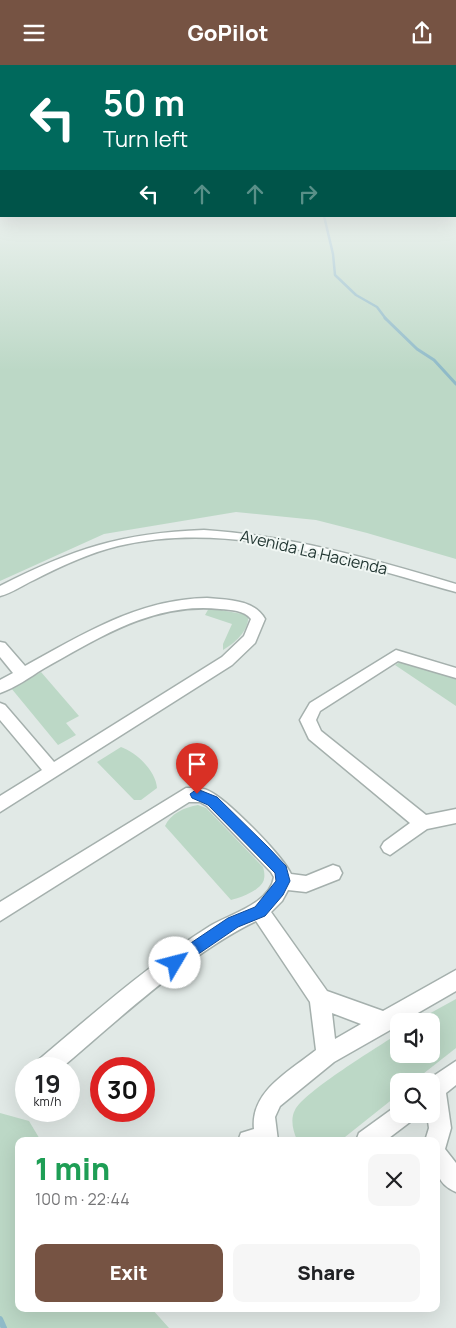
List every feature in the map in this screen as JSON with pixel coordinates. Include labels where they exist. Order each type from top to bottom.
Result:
[{"type":"street","name":"Avenida La Hacienda","points":[[0,592],[79,554],[98,547],[137,538],[195,533],[232,534],[270,539],[400,571],[456,588]]},
{"type":"street","points":[[0,687],[124,618],[158,607],[188,603],[218,604],[251,610],[258,619],[250,639],[227,661],[0,805]]},
{"type":"street","points":[[0,647],[23,674]]},
{"type":"street","points":[[423,823],[315,735],[308,725],[308,715],[315,707],[396,655],[456,673]]},
{"type":"street","points":[[0,709],[53,772]]},
{"type":"street","points":[[0,912],[145,819],[191,794],[202,795],[213,801],[277,866],[283,881],[279,891],[260,911],[233,923],[206,939],[144,986],[57,1057]]},
{"type":"street","points":[[390,847],[423,823],[456,816]]},
{"type":"street","points":[[283,881],[306,884],[333,873]]},
{"type":"street","points":[[260,911],[320,999],[327,1055]]},
{"type":"street","points":[[261,1137],[264,1117],[272,1098],[327,1055],[456,980]]},
{"type":"street","points":[[320,999],[383,1021]]},
{"type":"street","points":[[440,1085],[456,1073]]},
{"type":"street","points":[[378,1137],[393,1123]]},
{"type":"street","points":[[438,1137],[439,1123]]},
{"type":"street","points":[[440,1161],[456,1181]]},
{"type":"green space","points":[[0,253],[456,253],[456,559],[316,520],[236,512],[104,534],[0,581]]},
{"type":"green space","points":[[209,608],[248,615],[247,626],[244,631],[237,640],[223,650],[223,644],[232,624],[205,615]]},
{"type":"green space","points":[[400,662],[419,665],[456,678],[456,706],[395,665]]},
{"type":"green space","points":[[41,672],[79,716],[66,723],[76,735],[58,745],[11,688]]},
{"type":"green space","points":[[121,747],[133,753],[144,763],[156,782],[157,788],[141,800],[134,800],[97,762]]},
{"type":"green space","points":[[198,805],[206,808],[263,867],[264,879],[255,890],[231,900],[165,826],[170,818],[178,812]]},
{"type":"green space","points":[[456,999],[456,1048],[440,1061],[440,1013],[431,1013]]},
{"type":"green space","points":[[390,1039],[390,1063],[437,1063],[424,1073],[390,1073],[390,1101],[345,1137],[296,1137],[293,1125],[295,1110],[313,1092]]},
{"type":"green space","points":[[0,1113],[15,1117],[15,1122],[30,1122],[39,1137],[15,1137],[15,1312],[155,1312],[169,1328],[0,1328]]},
{"type":"waterway","points":[[333,253],[335,275],[356,295],[377,307],[386,319]]},
{"type":"waterway","points":[[386,319],[417,349],[434,360],[456,384]]},
{"type":"waterway","points":[[0,1319],[4,1328]]},
{"type":"route","points":[[175,963],[206,939],[233,923],[260,911],[279,891],[283,881],[281,870],[213,801],[208,797],[197,794]]}]
